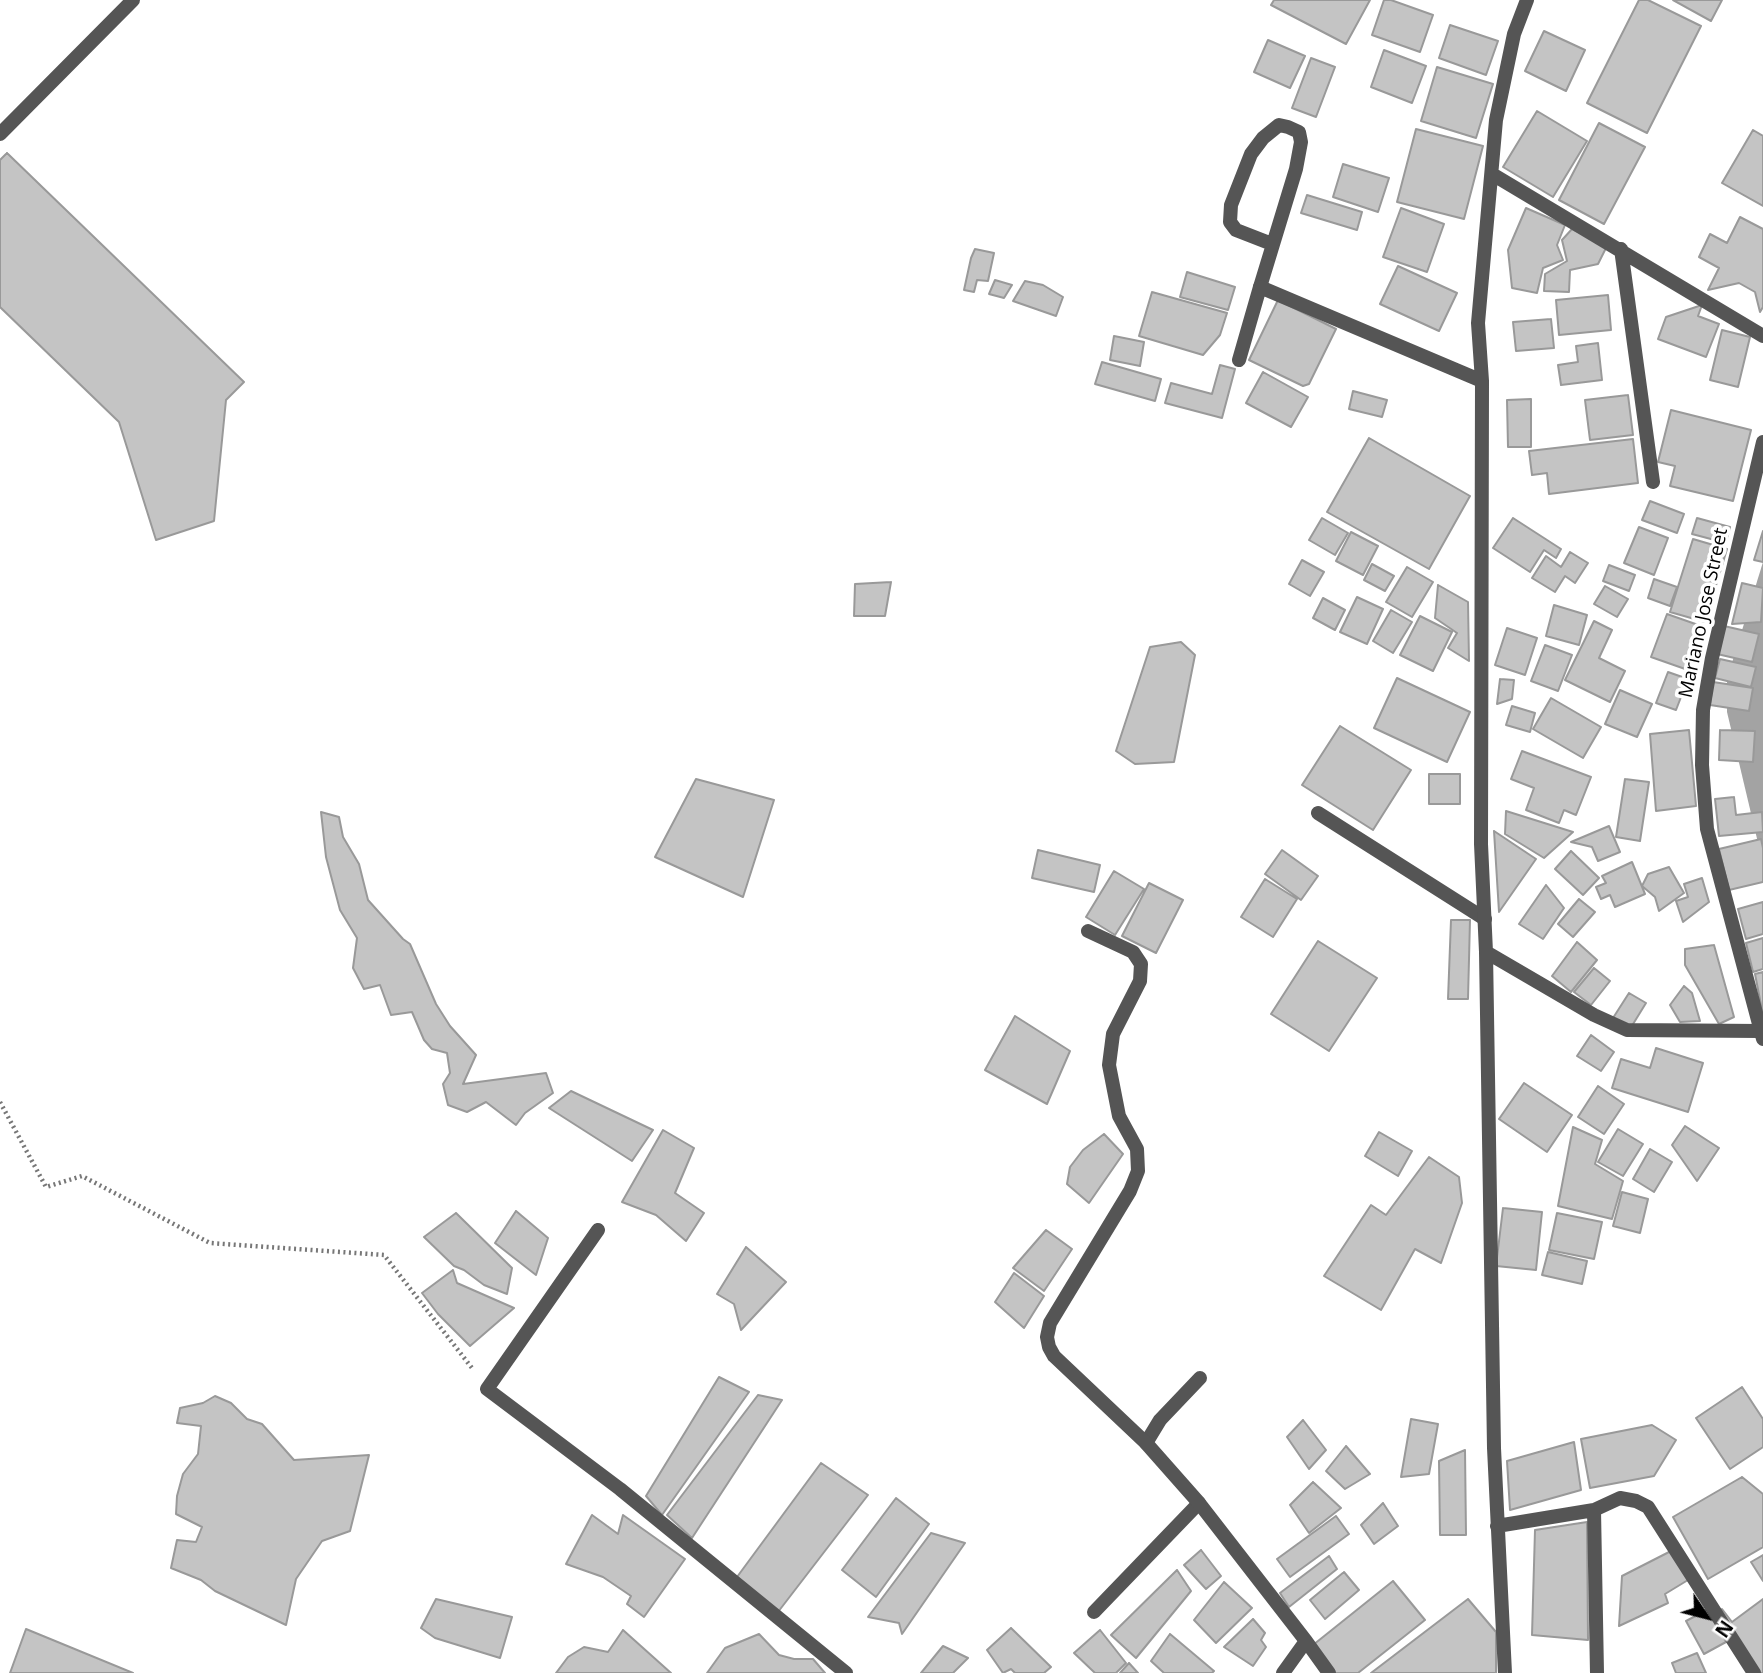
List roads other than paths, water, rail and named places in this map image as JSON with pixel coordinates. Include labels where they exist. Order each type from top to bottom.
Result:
[{"type":"street","points":[[0,134],[133,0]]},
{"type":"street","points":[[1505,1673],[1497,1526],[1486,952],[1480,845],[1482,381],[1478,323],[1496,120],[1514,34],[1527,0]]},
{"type":"street","points":[[1240,360],[1296,169],[1301,142],[1298,132],[1279,125],[1263,138],[1251,154],[1231,205],[1230,222],[1236,230],[1272,244]]},
{"type":"street","points":[[1492,174],[1763,336]]},
{"type":"street","points":[[1621,249],[1653,482]]},
{"type":"street","points":[[1260,287],[1482,381]]},
{"type":"street","name":"Mariano Jose Street","points":[[1761,1035],[1707,829],[1702,765],[1703,710],[1712,658],[1763,442]]},
{"type":"street","points":[[1318,813],[1485,919]]},
{"type":"street","points":[[1088,931],[1133,952],[1141,964],[1140,981],[1113,1034],[1109,1065],[1119,1116],[1137,1149],[1138,1171],[1130,1191],[1050,1323],[1047,1337],[1054,1356],[1146,1443],[1199,1503],[1329,1673]]},
{"type":"street","points":[[1486,952],[1594,1015],[1627,1030],[1761,1035]]},
{"type":"street","points":[[598,1230],[487,1389],[621,1489],[846,1673]]},
{"type":"street","points":[[1146,1443],[1160,1420],[1200,1378]]},
{"type":"street","points":[[1497,1526],[1594,1510],[1620,1498],[1636,1500],[1648,1507],[1754,1673]]},
{"type":"street","points":[[1094,1612],[1199,1503]]},
{"type":"street","points":[[1594,1510],[1597,1673]]},
{"type":"street","points":[[1283,1673],[1306,1641]]}]
